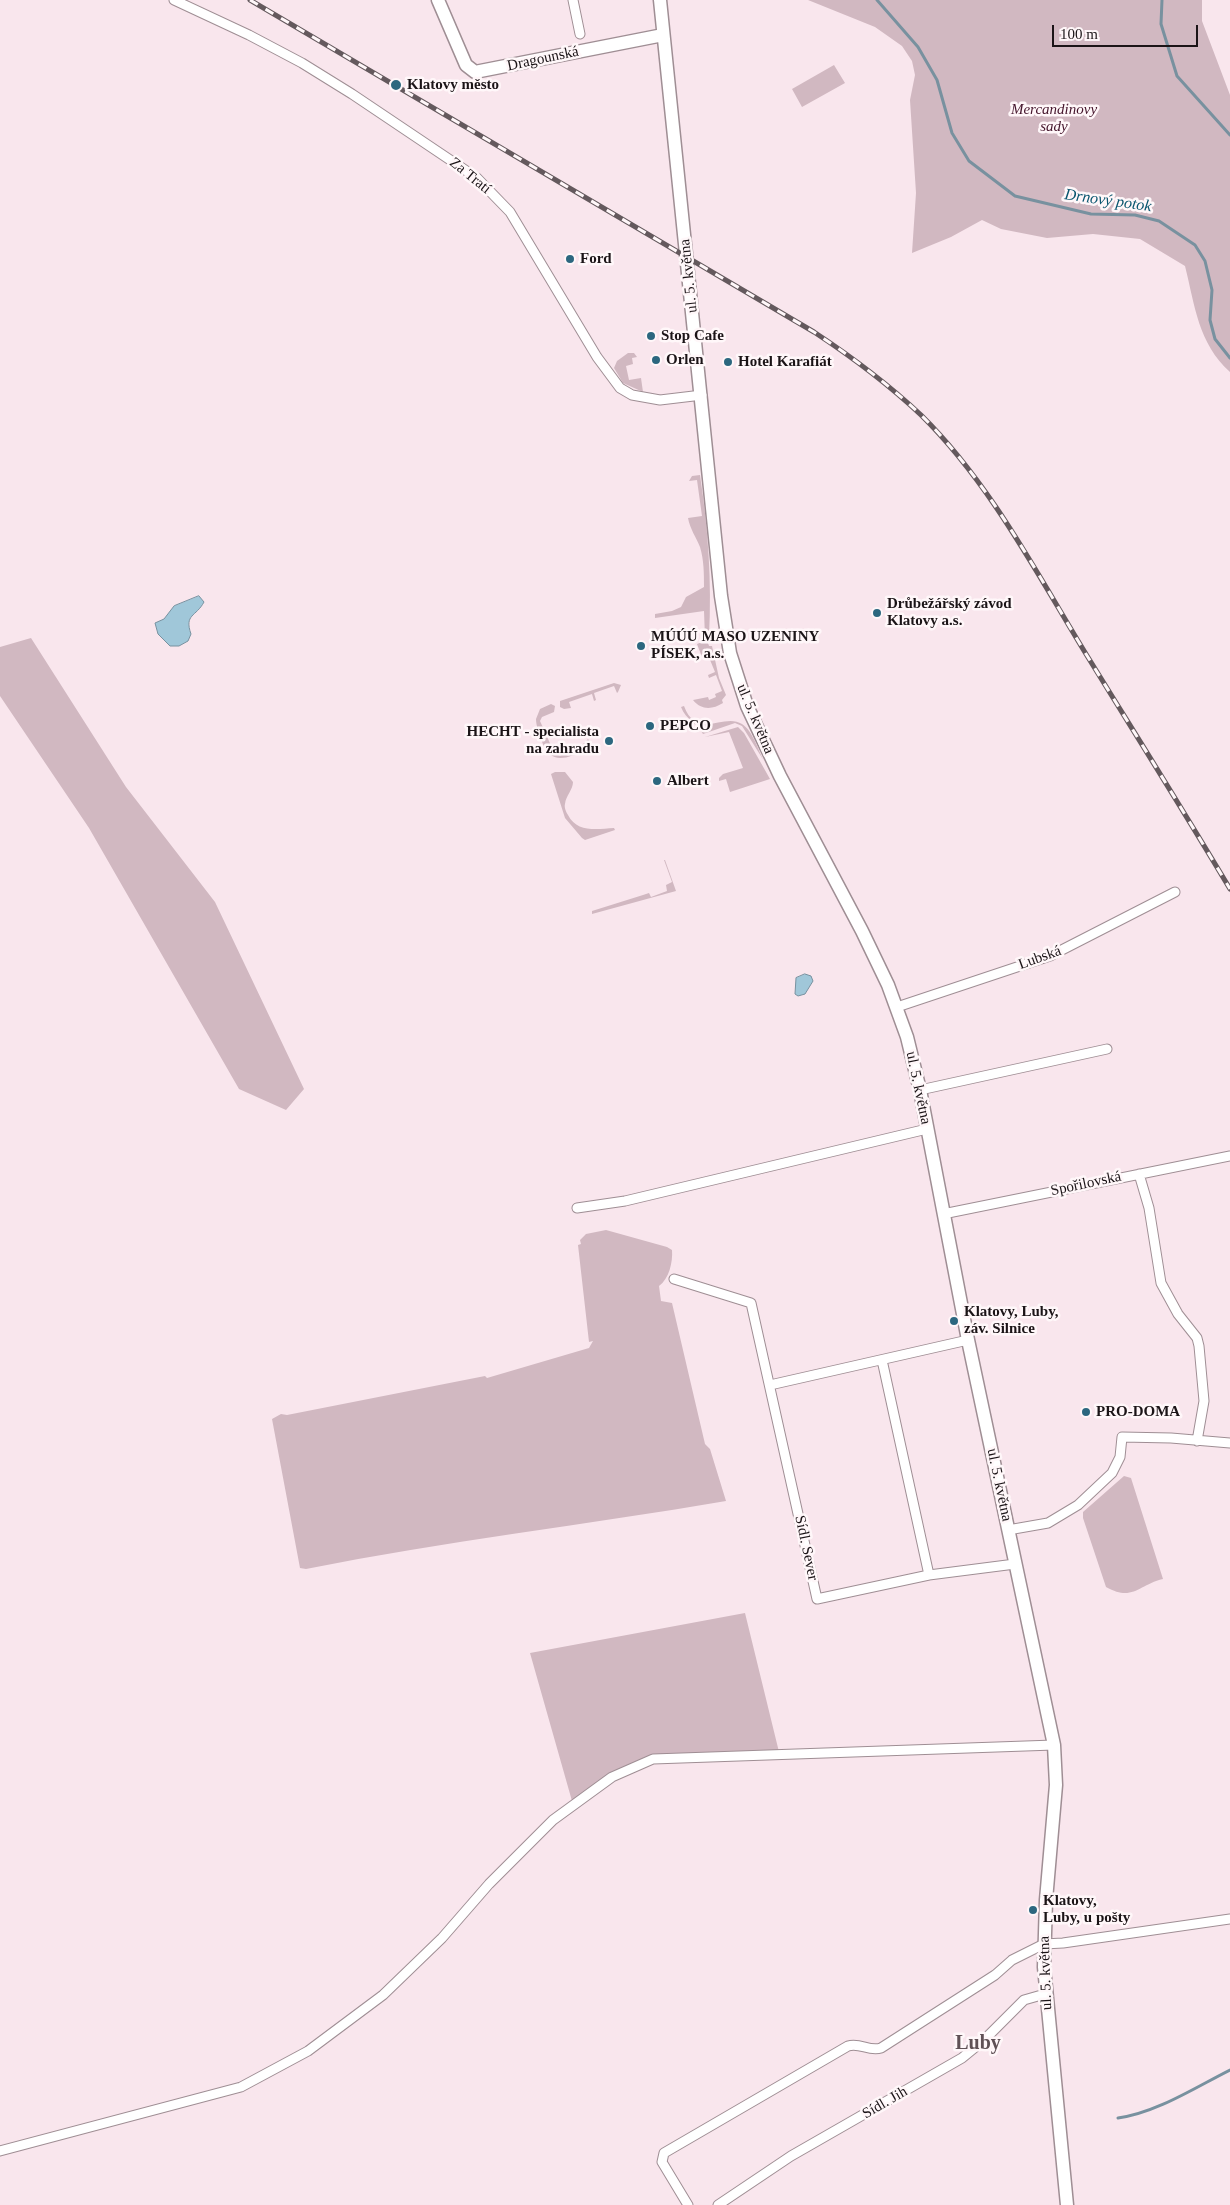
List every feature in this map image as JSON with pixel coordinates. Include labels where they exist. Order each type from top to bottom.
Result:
[{"type":"street","name":"Za Tratí","points":[[174,0],[249,35],[302,63],[352,94],[477,178],[510,212],[597,357],[620,388],[632,394],[660,400],[702,395]]},
{"type":"street","name":"Dragounská","points":[[438,0],[466,65],[475,72],[663,35]]},
{"type":"street","points":[[573,0],[580,34]]},
{"type":"street","name":"ul. 5. května","points":[[660,0],[702,395],[723,617],[734,668],[760,734],[862,931],[896,1007],[907,1037],[920,1090],[968,1340],[1054,1746],[1056,1785],[1044,1944],[1045,1994],[1067,2205]]},
{"type":"street","name":"Lubská","points":[[896,1007],[1050,956],[1176,892]]},
{"type":"street","points":[[920,1090],[1107,1049]]},
{"type":"street","points":[[577,1208],[625,1201],[927,1129]]},
{"type":"street","name":"Spořilovská","points":[[943,1214],[1230,1156]]},
{"type":"street","points":[[1139,1174],[1148,1208],[1161,1282],[1178,1314],[1197,1338],[1200,1346],[1204,1401],[1197,1441]]},
{"type":"street","name":"Sídl. Sever","points":[[674,1280],[752,1303],[817,1599],[929,1575],[1015,1564]]},
{"type":"street","points":[[770,1385],[968,1340]]},
{"type":"street","points":[[882,1360],[929,1575]]},
{"type":"street","points":[[1008,1530],[1048,1523],[1078,1506],[1112,1473],[1120,1458],[1122,1437],[1230,1443]]},
{"type":"street","points":[[0,2150],[241,2087],[308,2052],[383,1995],[442,1938],[489,1884],[553,1820],[612,1777],[653,1759],[1054,1746]]},
{"type":"street","points":[[688,2205],[662,2162],[662,2156],[667,2150],[848,2046],[861,2045],[875,2050],[881,2048],[995,1975],[1012,1960],[1044,1944],[1063,1943],[1230,1918]]},
{"type":"street","name":"Sídl. Jih","points":[[718,2205],[791,2156],[962,2058],[984,2040],[1024,2000],[1045,1994]]},
{"type":"green space","name":"Mercandinovy sady","points":[[808,0],[1202,0],[1202,21],[1230,95],[1230,372],[1219,361],[1204,336],[1195,309],[1185,266],[1140,239],[1093,234],[1047,238],[1001,229],[982,220],[951,237],[912,253],[916,193],[910,100],[915,75],[912,61],[902,46],[875,27]]},
{"type":"green space","points":[[834,65],[845,83],[802,107],[792,89]]},
{"type":"green space","points":[[628,353],[634,353],[637,357],[632,358],[633,364],[626,366],[629,380],[641,378],[643,392],[623,383],[614,368],[617,361]]},
{"type":"green space","points":[[700,475],[710,575],[709,636],[705,638],[704,611],[655,618],[655,614],[672,611],[681,607],[686,597],[704,587],[704,567],[700,547],[688,518],[702,516],[697,480],[689,481],[692,476]]},
{"type":"green space","points":[[31,638],[126,787],[215,902],[304,1089],[286,1110],[239,1089],[89,828],[0,696],[0,647]]},
{"type":"green space","points":[[707,640],[709,646],[712,646],[719,678],[726,695],[722,700],[723,703],[707,708],[700,706],[693,700],[708,697],[709,700],[716,697],[715,694],[722,691],[716,675],[709,678],[708,675],[715,672],[708,655],[702,657],[697,644]]},
{"type":"green space","points":[[614,683],[621,685],[617,693],[614,686],[594,693],[596,700],[594,701],[592,694],[569,702],[571,708],[564,709],[560,707],[560,701]]},
{"type":"green space","points":[[551,704],[555,706],[554,712],[542,717],[540,721],[553,750],[557,753],[567,754],[581,746],[588,739],[591,743],[586,745],[587,750],[565,758],[559,758],[554,757],[545,748],[536,719],[540,709]]},
{"type":"green space","points":[[684,706],[689,716],[696,722],[711,724],[735,721],[742,724],[752,736],[764,761],[742,726],[735,723],[703,734],[683,711],[681,707]]},
{"type":"green space","points":[[738,727],[744,733],[770,779],[730,792],[726,779],[719,781],[719,778],[723,774],[743,768],[729,732],[705,737]]},
{"type":"green space","points":[[565,772],[573,782],[565,805],[572,821],[588,829],[614,828],[615,830],[585,840],[582,838],[565,818],[551,774]]},
{"type":"green space","points":[[664,860],[676,891],[592,914],[592,911],[649,893],[651,897],[667,891],[666,885],[672,882]]},
{"type":"green space","points":[[606,1230],[672,1250],[670,1270],[659,1286],[661,1301],[672,1303],[705,1444],[710,1449],[726,1501],[411,1550],[306,1569],[300,1568],[272,1419],[281,1414],[287,1415],[485,1376],[487,1378],[589,1348],[593,1341],[589,1342],[578,1245],[581,1244],[580,1240],[586,1234]]},
{"type":"green space","points":[[1124,1476],[1131,1478],[1163,1579],[1129,1593],[1115,1591],[1106,1587],[1083,1518],[1083,1512]]},
{"type":"green space","points":[[745,1613],[779,1752],[675,1754],[626,1767],[601,1779],[572,1801],[530,1653]]},
{"type":"water","points":[[199,596],[204,602],[190,619],[189,627],[191,634],[188,641],[179,646],[170,646],[158,634],[155,623],[164,619],[174,606]]},
{"type":"water","points":[[805,974],[811,976],[813,981],[805,994],[798,996],[795,994],[796,978]]},
{"type":"waterway","name":"Drnový potok","points":[[877,0],[918,47],[937,80],[952,133],[969,161],[1015,196],[1091,214],[1135,215],[1159,221],[1195,245],[1205,261],[1212,290],[1210,320],[1215,339],[1230,358]]},
{"type":"waterway","points":[[1162,0],[1161,24],[1177,76],[1230,135]]},
{"type":"waterway","points":[[1118,2118],[1147,2111],[1230,2070]]},
{"type":"railway","points":[[250,0],[814,332],[896,392],[946,441],[1011,529],[1230,889]]},
{"type":"place","name":"Klatovy město","points":[[396,85]]},
{"type":"place","name":"Ford","points":[[570,259]]},
{"type":"place","name":"Stop Cafe","points":[[651,336]]},
{"type":"place","name":"Orlen","points":[[656,360]]},
{"type":"place","name":"Hotel Karafiát","points":[[728,362]]},
{"type":"place","name":"Drůbežářský závod Klatovy a.s.","points":[[877,613]]},
{"type":"place","name":"MÚÚÚ MASO UZENINY PÍSEK, a.s.","points":[[641,646]]},
{"type":"place","name":"PEPCO","points":[[650,726]]},
{"type":"place","name":"HECHT - specialista na zahradu","points":[[609,741]]},
{"type":"place","name":"Albert","points":[[657,781]]},
{"type":"place","name":"Klatovy, Luby, záv. Silnice","points":[[954,1321]]},
{"type":"place","name":"PRO-DOMA","points":[[1086,1412]]},
{"type":"place","name":"Klatovy, Luby, u pošty","points":[[1033,1910]]},
{"type":"district","name":"Luby","points":[[978,2044]]}]
